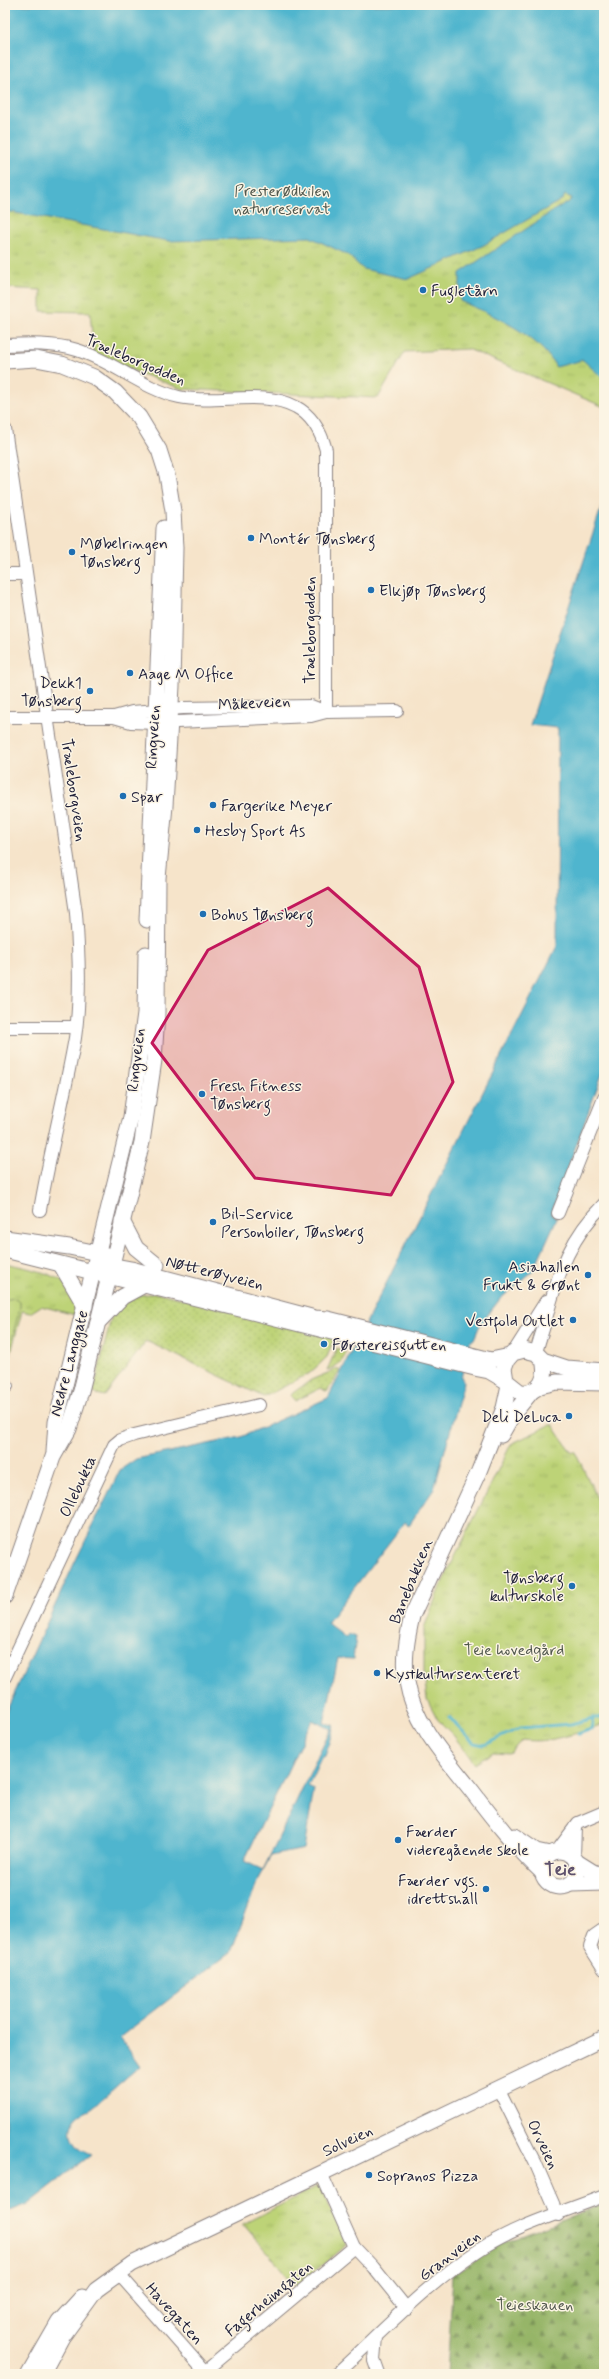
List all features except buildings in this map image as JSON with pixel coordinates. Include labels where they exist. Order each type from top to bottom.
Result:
[{"type":"main road","name":"Ringveien","points":[[11,362],[36,359],[47,360],[73,367],[94,377],[116,392],[133,409],[147,427],[159,450],[171,492],[174,528],[171,716],[158,878],[157,1013],[154,1060],[142,1142],[111,1266]]},
{"type":"main road","name":"Ringveien","points":[[11,362],[70,376],[100,391],[118,406],[133,423],[154,462],[162,491],[164,527],[147,877],[144,1025],[126,1140],[96,1262]]},
{"type":"main road","points":[[122,1220],[136,1248],[157,1265]]},
{"type":"main road","points":[[5,1238],[96,1262]]},
{"type":"main road","points":[[5,1250],[41,1258],[61,1265],[96,1262]]},
{"type":"main road","points":[[41,1258],[96,1262]]},
{"type":"main road","name":"Nøtterøyveien","points":[[96,1262],[138,1271],[315,1318],[328,1319]]},
{"type":"main road","name":"Nedre Langgate","points":[[53,1457],[56,1422],[96,1262]]},
{"type":"main road","points":[[61,1265],[85,1306]]},
{"type":"main road","name":"Nøtterøyveien","points":[[111,1266],[157,1265],[277,1296],[308,1308],[343,1329]]},
{"type":"main road","name":"Nøtterøyveien","points":[[111,1266],[146,1284],[343,1329]]},
{"type":"main road","name":"Nedre Langgate","points":[[5,1596],[8,1578],[53,1457],[71,1423],[100,1320],[111,1266]]},
{"type":"main road","points":[[100,1320],[122,1296],[146,1284]]},
{"type":"main road","points":[[343,1329],[480,1363],[520,1392],[557,1382],[604,1383]]},
{"type":"main road","points":[[480,1363],[512,1355],[524,1350],[567,1368],[604,1371]]},
{"type":"main road","points":[[507,1383],[504,1368],[512,1355]]},
{"type":"main road","points":[[536,1388],[546,1371],[539,1357]]},
{"type":"main road","name":"Banebakken","points":[[507,1383],[504,1408],[479,1471],[412,1616],[408,1635],[405,1666],[411,1699],[424,1726],[444,1756],[511,1842],[543,1873],[553,1885],[560,1887],[571,1884],[604,1883]]},
{"type":"main road","name":"Banebakken","points":[[479,1471],[513,1414],[536,1388]]},
{"type":"main road","name":"Banebakken","points":[[500,1826],[536,1851],[554,1853],[567,1852],[593,1872],[604,1876]]},
{"type":"main road","points":[[543,1873],[543,1863],[554,1853]]},
{"type":"main road","points":[[571,1884],[578,1874],[575,1859]]},
{"type":"main road","name":"Solveien","points":[[96,2290],[113,2276],[170,2244],[604,2038]]},
{"type":"main road","points":[[29,2374],[47,2340],[64,2315],[84,2295],[96,2290]]},
{"type":"main road","points":[[42,2374],[62,2337],[96,2290]]},
{"type":"street","name":"Træleborgodden","points":[[5,345],[52,345],[71,349],[94,357],[157,388],[179,397],[200,399],[280,400],[295,406],[310,417],[318,428],[326,450],[326,712]]},
{"type":"street","name":"Træleborgveien","points":[[5,429],[76,914],[79,982],[76,1027],[40,1210]]},
{"type":"street","points":[[5,574],[26,574]]},
{"type":"street","points":[[5,717],[114,717],[131,722],[156,716],[311,706],[326,712],[397,711]]},
{"type":"street","points":[[5,1027],[76,1027]]},
{"type":"street","points":[[558,1213],[604,1098]]},
{"type":"street","points":[[512,1355],[554,1288],[578,1233],[604,1204]]},
{"type":"street","points":[[539,1357],[554,1288]]},
{"type":"street","name":"Ollebukta","points":[[5,1677],[114,1445],[120,1440],[134,1435],[259,1405]]},
{"type":"street","points":[[554,1853],[578,1823],[587,1817],[604,1812]]},
{"type":"street","points":[[575,1827],[575,1859]]},
{"type":"street","points":[[604,1929],[594,1936],[590,1947],[604,1969]]},
{"type":"street","name":"Orveien","points":[[498,2088],[535,2162],[558,2215]]},
{"type":"street","points":[[321,2173],[354,2247],[373,2267],[407,2309]]},
{"type":"street","name":"Granveien","points":[[336,2374],[407,2309],[476,2252],[503,2236],[604,2196]]},
{"type":"street","name":"Fagerheimgaten","points":[[205,2373],[354,2247]]},
{"type":"street","name":"Havegaten","points":[[113,2276],[205,2373]]},
{"type":"street","points":[[376,2337],[374,2360],[380,2374]]},
{"type":"highlighted area","points":[[328,888],[419,967],[453,1082],[391,1195],[255,1178],[152,1043],[208,950]]},
{"type":"green space","name":"Presterødkilen naturreservat","points":[[5,5],[604,5],[604,407],[468,349],[405,352],[378,398],[182,389],[94,356],[90,312],[41,311],[41,290],[5,288]]},
{"type":"green space","points":[[5,1263],[31,1269],[57,1278],[69,1289],[72,1294],[76,1310],[75,1315],[41,1306],[30,1313],[22,1311],[5,1375]]},
{"type":"green space","points":[[159,1293],[335,1336],[327,1357],[310,1373],[264,1397],[146,1341],[105,1396],[93,1393],[111,1318],[123,1305],[139,1295]]},
{"type":"green space","points":[[13,1298],[20,1302],[20,1307],[5,1366],[5,1300]]},
{"type":"green space","points":[[337,1348],[346,1353],[345,1356],[339,1364],[327,1370]]},
{"type":"green space","points":[[337,1369],[340,1371],[327,1392],[321,1388],[295,1401],[290,1395],[311,1380]]},
{"type":"green space","name":"Teie hovedgård","points":[[550,1425],[553,1425],[571,1452],[576,1453],[604,1513],[604,1724],[554,1739],[533,1741],[522,1740],[510,1753],[493,1752],[475,1764],[454,1736],[438,1720],[427,1699],[424,1673],[424,1628],[440,1587],[511,1444]]},
{"type":"green space","points":[[320,2185],[347,2245],[296,2286],[243,2224]]},
{"type":"green space","name":"Teieskauen","points":[[604,2204],[604,2374],[447,2374],[453,2275],[498,2245]]},
{"type":"water","name":"Presterødkilen naturreservat","points":[[5,5],[604,5],[604,379],[583,360],[556,367],[548,355],[526,335],[500,319],[460,301],[460,273],[565,203],[568,203],[572,198],[565,195],[563,199],[482,246],[408,279],[363,269],[348,255],[310,237],[169,241],[5,211]]},
{"type":"water","points":[[604,499],[604,1069],[551,1214],[557,1218],[533,1271],[500,1299],[480,1325],[474,1339],[470,1342],[461,1377],[464,1382],[434,1489],[409,1525],[405,1522],[327,1623],[346,1638],[348,1634],[356,1637],[353,1659],[338,1658],[324,1723],[334,1725],[325,1756],[321,1758],[308,1786],[314,1789],[304,1849],[271,1856],[263,1870],[259,1877],[231,1952],[120,2037],[140,2066],[93,2107],[82,2112],[74,2121],[72,2127],[72,2137],[74,2142],[81,2150],[91,2155],[28,2204],[5,2213],[5,1714],[74,1564],[120,1470],[136,1459],[241,1437],[328,1398],[557,946],[558,728],[530,725]],"holes":[[[312,1720],[331,1729],[263,1870],[244,1861]]]},
{"type":"waterway","points":[[449,1717],[474,1743],[484,1745],[520,1728],[571,1724],[593,1718],[604,1718]]},
{"type":"waterway","points":[[578,1734],[591,1729],[593,1718]]},
{"type":"place","name":"Fugletårn","points":[[423,290]]},
{"type":"place","name":"Montér Tønsberg","points":[[251,538]]},
{"type":"place","name":"Møbelringen Tønsberg","points":[[72,552]]},
{"type":"place","name":"Elkjøp Tønsberg","points":[[371,590]]},
{"type":"place","name":"Aage M Office","points":[[130,673]]},
{"type":"place","name":"Dekk1 Tønsberg","points":[[90,691]]},
{"type":"place","name":"Spar","points":[[123,796]]},
{"type":"place","name":"Fargerike Meyer","points":[[213,805]]},
{"type":"place","name":"Hesby Sport As","points":[[197,830]]},
{"type":"place","name":"Bohus Tønsberg","points":[[203,914]]},
{"type":"place","name":"Fresh Fitness Tønsberg","points":[[202,1094]]},
{"type":"place","name":"Bil-Service Personbiler, Tønsberg","points":[[213,1222]]},
{"type":"place","name":"Asiahallen Frukt & Grønt","points":[[588,1275]]},
{"type":"place","name":"Vestfold Outlet","points":[[573,1320]]},
{"type":"place","name":"Førstereisgutten","points":[[324,1344]]},
{"type":"place","name":"Deli DeLuca","points":[[569,1416]]},
{"type":"place","name":"Tønsberg kulturskole","points":[[572,1586]]},
{"type":"place","name":"Kystkultursenteret","points":[[377,1673]]},
{"type":"place","name":"Færder videregående skole","points":[[398,1840]]},
{"type":"place","name":"Færder vgs. idrettshall","points":[[486,1889]]},
{"type":"place","name":"Sopranos Pizza","points":[[369,2175]]},
{"type":"district","name":"Teie","points":[[560,1869]]}]
